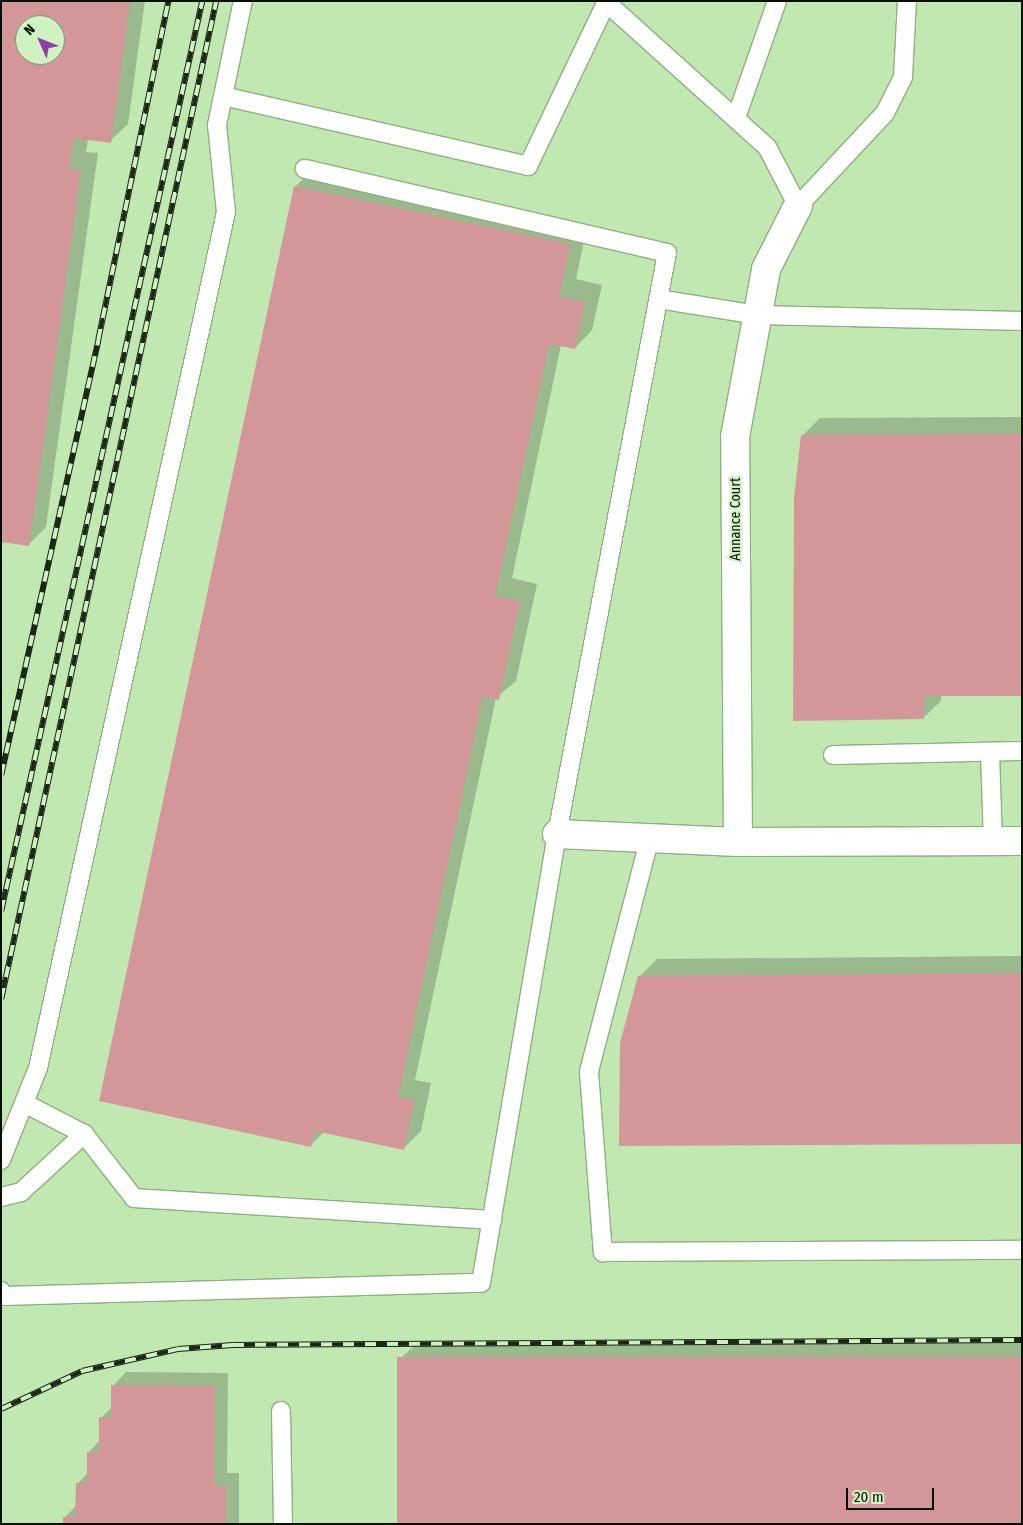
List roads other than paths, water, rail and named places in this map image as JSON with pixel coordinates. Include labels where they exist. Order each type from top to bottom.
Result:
[{"type":"street","name":"Annance Court","points":[[738,842],[735,437],[766,269],[798,206]]},
{"type":"street","points":[[557,834],[650,841],[1022,841]]},
{"type":"lane","points":[[1,1160],[38,1068],[226,212],[216,125],[243,1]]},
{"type":"lane","points":[[736,118],[777,1]]},
{"type":"lane","points":[[223,96],[528,166],[607,2],[767,147],[798,206],[885,113],[903,77],[907,1]]},
{"type":"lane","points":[[1,1291],[3,1296],[482,1283],[557,834],[667,253],[305,169]]},
{"type":"lane","points":[[658,298],[757,315],[1022,321]]},
{"type":"lane","points":[[990,752],[993,841]]},
{"type":"lane","points":[[833,755],[1022,752]]},
{"type":"lane","points":[[650,841],[589,1072],[602,1252],[1022,1250]]},
{"type":"lane","points":[[24,1103],[84,1134],[134,1198],[492,1220]]},
{"type":"lane","points":[[1,1197],[21,1192],[84,1134]]},
{"type":"lane","points":[[281,1411],[283,1524]]},
{"type":"railway","points":[[1,775],[98,340],[168,1]]},
{"type":"railway","points":[[1,911],[202,1]]},
{"type":"railway","points":[[1,999],[216,1]]},
{"type":"railway","points":[[1,1409],[82,1371],[178,1349],[233,1345],[1022,1340]]}]
